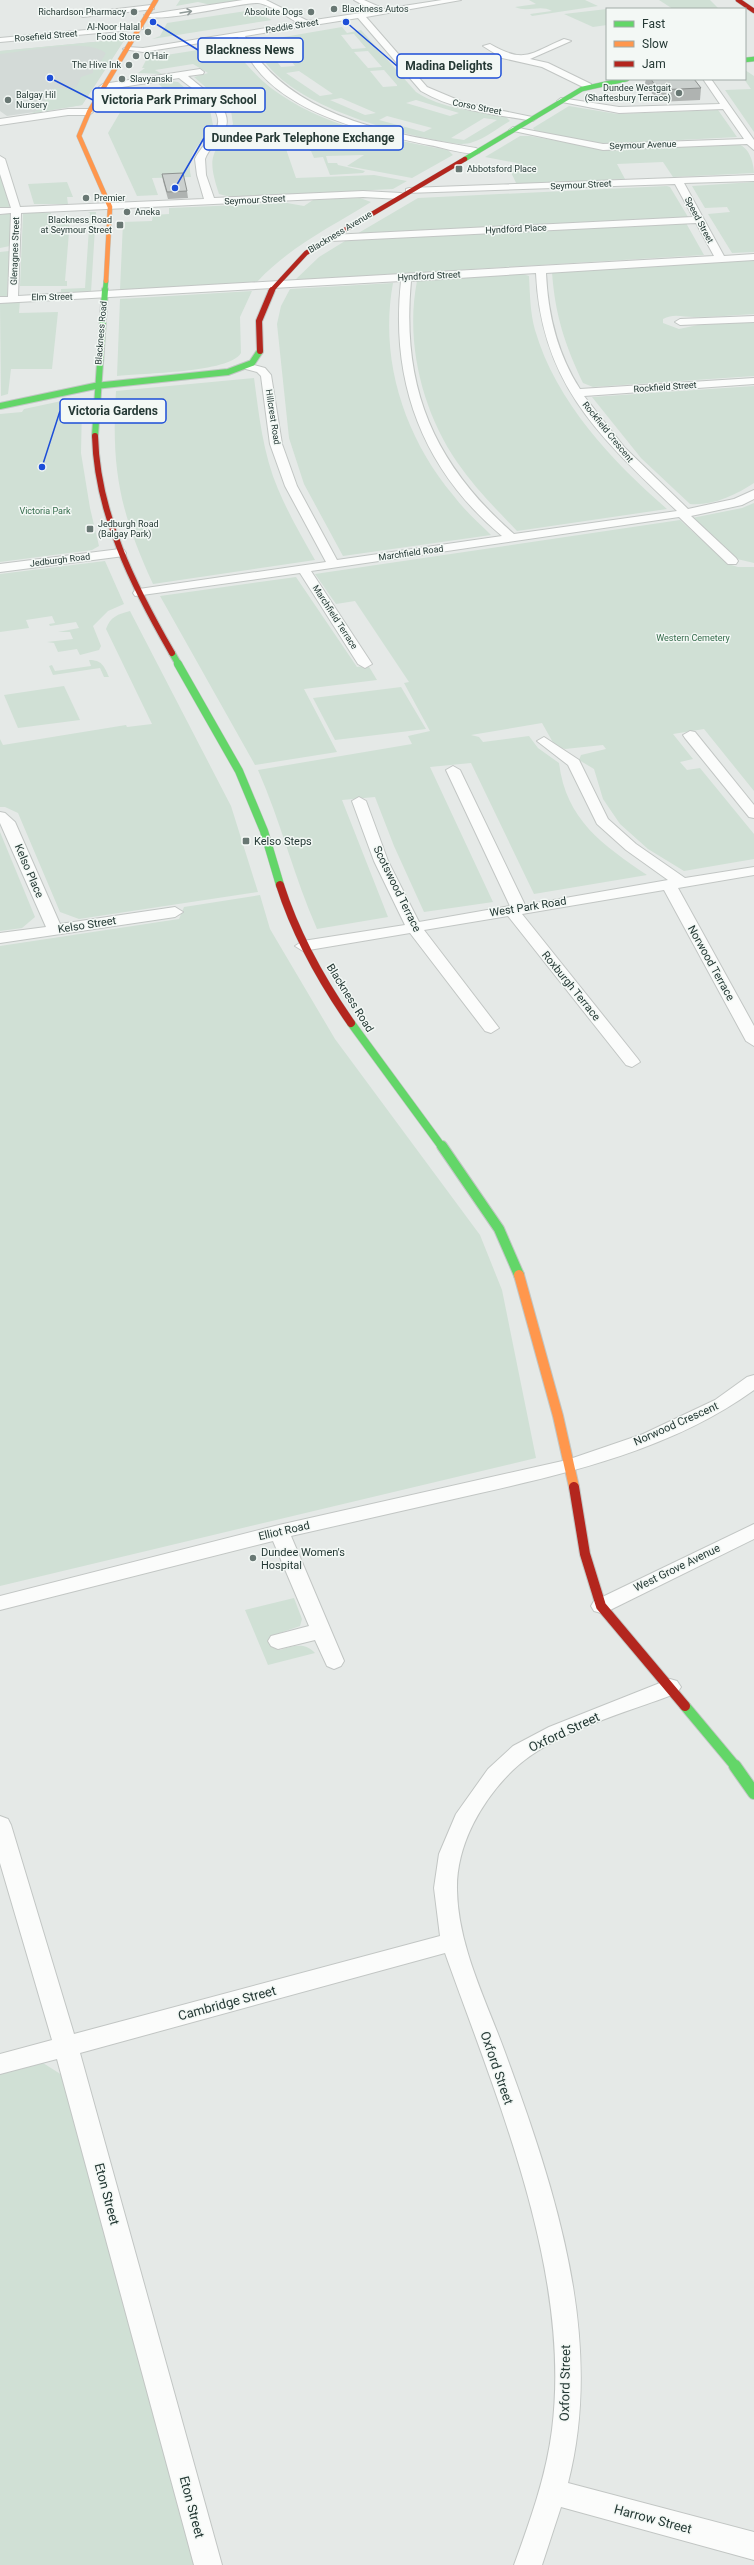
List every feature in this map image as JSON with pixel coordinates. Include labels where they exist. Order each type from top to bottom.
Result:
[{"type":"street","points":[[83,15],[152,7],[165,15],[259,0],[307,24]]},
{"type":"street","points":[[358,0],[383,12]]},
{"type":"street","name":"Peddie Street","points":[[127,49],[143,50],[457,0]]},
{"type":"street","points":[[738,0],[754,11]]},
{"type":"street","points":[[107,4],[115,11]]},
{"type":"street","name":"Blackness Road","points":[[152,7],[103,87],[89,112],[79,136],[110,207],[96,386],[97,463],[105,507],[120,553],[138,593],[183,676],[239,771],[255,807],[290,918],[303,946],[335,1001],[466,1179],[499,1229],[510,1250],[570,1466],[583,1554],[591,1584],[601,1606],[735,1766],[754,1793]]},
{"type":"street","name":"Corso Street","points":[[361,16],[424,89],[432,95],[463,106],[533,118]]},
{"type":"street","name":"Rosefield Street","points":[[0,40],[140,27]]},
{"type":"street","points":[[240,34],[247,51],[258,66],[286,91],[308,104],[359,124],[388,133],[476,151]]},
{"type":"street","points":[[521,60],[566,43]]},
{"type":"street","points":[[487,48],[504,56],[545,65],[588,86]]},
{"type":"street","points":[[103,87],[200,72]]},
{"type":"street","points":[[181,75],[219,108],[222,113],[222,129],[201,158],[200,167],[210,202]]},
{"type":"street","name":"Blackness Avenue","points":[[0,406],[96,386],[221,374],[246,366],[256,360],[260,352],[258,322],[264,302],[286,270],[306,253],[588,86],[622,80]]},
{"type":"street","points":[[708,80],[752,144]]},
{"type":"street","points":[[561,101],[619,110],[726,106]]},
{"type":"street","points":[[0,122],[68,112],[89,112]]},
{"type":"street","name":"Seymour Avenue","points":[[513,130],[603,147],[752,144]]},
{"type":"street","name":"Glenagnes Street","points":[[1,164],[16,209],[12,248],[13,298]]},
{"type":"street","name":"Seymour Street","points":[[0,211],[16,209],[110,207],[363,194],[405,194],[754,178]]},
{"type":"street","name":"Speed Street","points":[[678,181],[701,220],[720,258]]},
{"type":"street","name":"Hyndford Place","points":[[331,238],[701,220]]},
{"type":"street","name":"Hyndford Street","points":[[104,296],[754,257]]},
{"type":"street","name":"Rockfield Crescent","points":[[541,269],[548,330],[559,360],[576,392],[622,452],[682,509],[686,519],[732,561]]},
{"type":"street","points":[[406,278],[402,303],[402,333],[404,361],[412,396],[427,430],[449,470],[477,508],[511,538]]},
{"type":"street","name":"Elm Street","points":[[0,300],[13,298],[104,296]]},
{"type":"street","points":[[680,322],[754,319]]},
{"type":"street","name":"Hillcrest Road","points":[[246,366],[261,370],[266,375],[276,444],[291,486],[333,564]]},
{"type":"street","name":"Rockfield Street","points":[[576,392],[754,381]]},
{"type":"street","name":"Marchfield Road","points":[[138,593],[304,570],[333,564],[684,513],[738,502],[754,494]]},
{"type":"street","name":"Jedburgh Road","points":[[0,568],[120,553]]},
{"type":"street","name":"Marchfield Terrace","points":[[304,570],[365,664]]},
{"type":"street","points":[[690,735],[754,814]]},
{"type":"street","points":[[544,741],[574,763],[602,820],[631,847],[674,883]]},
{"type":"street","name":"Roxburgh Terrace","points":[[453,770],[515,909],[632,1062]]},
{"type":"street","name":"Scotswood Terrace","points":[[359,801],[381,861],[413,926],[491,1028]]},
{"type":"street","name":"Kelso Place","points":[[0,816],[8,822],[55,930]]},
{"type":"street","name":"West Park Road","points":[[303,946],[413,926],[754,870]]},
{"type":"street","name":"Norwood Terrace","points":[[674,883],[754,1041]]},
{"type":"street","name":"Kelso Street","points":[[0,938],[175,912]]},
{"type":"street","name":"Norwood Crescent","points":[[570,1466],[650,1439],[722,1404],[754,1381]]},
{"type":"street","name":"Elliot Road","points":[[0,1603],[279,1532],[570,1466]]},
{"type":"street","name":"West Grove Avenue","points":[[601,1606],[754,1531]]},
{"type":"street","points":[[279,1532],[334,1661]]},
{"type":"street","points":[[278,1641],[321,1631]]},
{"type":"street","name":"Oxford Street","points":[[528,2565],[553,2492],[567,2412],[564,2316],[544,2208],[453,1942],[447,1908],[447,1871],[462,1824],[486,1784],[520,1753],[561,1730],[670,1687]]},
{"type":"street","name":"Eton Street","points":[[0,1825],[66,2046],[208,2565]]},
{"type":"street","name":"Cambridge Street","points":[[0,2064],[453,1942]]},
{"type":"street","name":"Harrow Street","points":[[553,2492],[754,2546]]},
{"type":"shaded area","points":[[125,39],[82,105],[7,116],[0,111],[0,51]]},
{"type":"green space","points":[[180,0],[241,0],[211,5],[198,2],[176,6]]},
{"type":"green space","points":[[529,0],[585,0],[598,6],[532,16],[530,14],[552,11],[543,8],[520,9],[515,7],[536,4]]},
{"type":"green space","points":[[659,0],[710,0],[718,8],[671,8]]},
{"type":"green space","points":[[266,8],[276,13],[263,16],[272,20],[152,39],[160,36],[167,23]]},
{"type":"green space","points":[[606,9],[606,25],[593,27],[564,14]]},
{"type":"green space","points":[[342,27],[347,33],[361,30],[416,92],[426,98],[448,106],[505,116],[510,121],[483,138],[473,142],[457,144],[410,134],[360,120],[334,110],[310,98],[288,84],[270,68],[257,46],[273,45],[272,39]],"holes":[[[354,34],[366,48],[352,49],[341,35]],[[283,50],[295,66],[281,67],[270,52]],[[368,51],[382,67],[368,68],[354,52]],[[384,70],[397,85],[383,87],[370,71]],[[299,71],[333,94],[320,96],[286,73]],[[341,98],[376,113],[365,115],[330,100]],[[416,100],[459,113],[450,116],[406,103]],[[387,116],[432,128],[424,132],[379,120]],[[484,118],[497,120],[464,140],[451,138]]]},
{"type":"green space","points":[[125,39],[82,105],[29,114],[39,110],[54,88],[71,89],[77,86],[81,77],[93,73],[93,68],[97,68],[106,53],[96,48],[69,46],[0,54],[0,51]]},
{"type":"green space","points":[[217,47],[220,53],[235,51],[256,75],[271,88],[290,101],[311,112],[379,136],[448,150],[453,155],[412,178],[347,166],[364,155],[326,156],[328,163],[337,163],[338,165],[365,171],[363,173],[330,175],[323,157],[314,158],[311,151],[297,144],[289,145],[294,149],[286,149],[296,178],[374,175],[407,181],[393,189],[230,197],[219,194],[213,172],[213,157],[220,143],[233,124],[231,111],[227,106],[194,77],[208,73],[193,64],[155,70],[162,74],[138,73],[145,68],[142,68],[147,58]]},
{"type":"green space","points":[[746,71],[754,76],[754,132],[725,90],[751,89],[745,80],[746,80]]},
{"type":"green space","points":[[170,81],[178,82],[210,110],[213,125],[193,154],[190,168],[191,177],[152,178],[158,195],[137,196],[108,133],[132,92],[163,88],[158,83]]},
{"type":"green space","points":[[569,106],[617,114],[718,110],[737,137],[604,144],[535,131],[533,128]]},
{"type":"green space","points":[[520,136],[530,136],[602,149],[738,144],[745,148],[748,152],[753,165],[754,173],[673,177],[663,162],[617,164],[625,179],[517,185],[509,168],[517,163],[485,157]]},
{"type":"green space","points":[[0,172],[10,208],[0,210]]},
{"type":"green space","points":[[67,182],[73,197],[67,197],[68,204],[34,204],[28,184]]},
{"type":"green space","points":[[754,182],[754,252],[732,253],[708,214],[730,212],[727,207],[705,208],[692,186]]},
{"type":"green space","points":[[670,187],[688,217],[355,235],[418,198]]},
{"type":"green space","points":[[360,198],[371,202],[297,248],[283,258],[257,282],[120,290],[123,222],[152,221],[153,215],[169,214],[169,208],[287,203],[304,206],[313,200]]},
{"type":"green space","points":[[88,212],[96,212],[91,292],[40,294],[61,292],[61,289],[85,288],[90,213]]},
{"type":"green space","points":[[11,213],[10,246],[0,248],[0,215]]},
{"type":"green space","points":[[23,213],[51,213],[50,219],[73,218],[70,220],[65,281],[67,281],[67,286],[20,286]]},
{"type":"green space","points":[[686,223],[704,255],[295,280],[319,257],[345,241]]},
{"type":"green space","points":[[9,251],[7,296],[0,298],[0,252]]},
{"type":"green space","points":[[754,260],[754,314],[702,317],[674,316],[663,319],[663,323],[679,329],[698,325],[754,322],[754,376],[593,387],[583,383],[566,343],[558,316],[552,272]]},
{"type":"green space","points":[[523,274],[529,276],[533,323],[544,356],[571,406],[588,428],[626,471],[667,509],[517,531],[486,498],[457,462],[434,421],[419,375],[413,328],[417,281]]},
{"type":"green space","points":[[393,283],[390,312],[390,340],[393,368],[399,395],[409,422],[421,448],[436,472],[462,506],[491,535],[343,556],[304,484],[289,438],[277,324],[281,306],[290,289]]},
{"type":"green space","points":[[252,291],[240,317],[241,353],[233,360],[220,365],[184,371],[117,376],[120,299]]},
{"type":"green space","points":[[20,300],[19,313],[58,312],[52,369],[11,369],[8,394],[1,396],[0,304]]},
{"type":"green space","points":[[254,378],[262,434],[273,476],[295,525],[315,560],[153,584],[133,535],[125,512],[120,490],[115,444],[116,391]]},
{"type":"green space","points":[[754,386],[754,483],[740,492],[724,499],[698,504],[690,504],[641,458],[592,397]]},
{"type":"green space","name":"Victoria Park","points":[[66,400],[82,404],[81,453],[90,508],[99,546],[92,550],[0,562],[0,414],[22,412],[24,409]]},
{"type":"green space","points":[[754,503],[754,563],[737,559],[692,518],[742,508]]},
{"type":"green space","name":"Western Cemetery","points":[[680,520],[728,564],[738,567],[754,567],[754,791],[704,729],[673,734],[693,759],[680,762],[687,770],[700,768],[754,834],[754,859],[684,871],[648,849],[620,824],[603,799],[594,769],[579,760],[581,755],[606,749],[603,745],[565,749],[555,746],[542,723],[471,735],[479,737],[483,742],[529,736],[538,748],[559,763],[563,783],[570,800],[578,816],[589,829],[616,853],[647,875],[534,894],[471,763],[430,767],[493,902],[424,912],[394,846],[375,797],[342,800],[388,917],[317,929],[301,890],[274,809],[258,770],[412,744],[408,736],[430,731],[404,683],[409,682],[355,601],[336,604],[315,574]]},
{"type":"green space","points":[[105,561],[124,604],[108,611],[93,626],[101,646],[99,650],[80,655],[77,649],[58,652],[54,643],[47,642],[73,639],[70,632],[58,632],[79,628],[76,622],[50,626],[49,624],[55,623],[52,616],[26,620],[29,628],[0,632],[0,574]]},
{"type":"green space","points":[[296,577],[357,667],[368,665],[377,680],[304,689],[337,752],[255,765],[160,596]]},
{"type":"green space","points":[[130,611],[231,806],[258,892],[79,919],[60,912],[18,813],[5,807],[0,807],[0,739],[3,745],[126,725],[127,727],[152,724],[106,629],[112,619],[122,613]]},
{"type":"green space","points":[[89,660],[100,662],[109,677],[104,677],[100,668],[53,675],[49,666],[52,665],[55,671],[91,666]]},
{"type":"green space","points":[[64,686],[80,720],[18,728],[4,695]]},
{"type":"green space","points":[[401,687],[426,729],[335,740],[313,698]]},
{"type":"green space","points":[[0,832],[35,917],[22,928],[0,931]]},
{"type":"green space","points":[[260,895],[270,929],[335,1039],[480,1235],[502,1290],[536,1458],[0,1586],[0,946],[179,919],[184,907]]},
{"type":"green space","points":[[294,1598],[302,1619],[300,1626],[274,1635],[280,1650],[294,1646],[303,1646],[315,1653],[268,1665],[245,1610]]},
{"type":"green space","points":[[43,2063],[62,2075],[195,2565],[0,2565],[0,2074]]},
{"type":"building","points":[[652,80],[695,80],[701,88],[658,90]]},
{"type":"building","points":[[183,173],[187,191],[167,192],[162,174]]},
{"type":"traffic: fast","points":[[746,60],[754,59]]},
{"type":"traffic: fast","points":[[465,159],[582,89],[622,80]]},
{"type":"traffic: fast","points":[[95,436],[106,281]]},
{"type":"traffic: fast","points":[[0,406],[95,386],[228,372],[243,368],[252,363],[260,351]]},
{"type":"traffic: fast","points":[[172,653],[239,771],[264,831],[280,885]]},
{"type":"traffic: fast","points":[[351,1023],[466,1179],[499,1229],[519,1275]]},
{"type":"traffic: fast","points":[[685,1706],[735,1766],[754,1793]]},
{"type":"traffic: slow","points":[[106,281],[110,207],[79,136],[89,112],[156,0]]},
{"type":"traffic: slow","points":[[519,1275],[558,1416],[574,1487]]},
{"type":"traffic: jam","points":[[738,0],[754,11]]},
{"type":"traffic: jam","points":[[260,351],[259,321],[266,301],[277,283],[306,253],[465,159]]},
{"type":"traffic: jam","points":[[95,436],[105,500],[118,546],[137,589],[172,653]]},
{"type":"traffic: jam","points":[[280,885],[293,922],[310,957],[319,974],[351,1023]]},
{"type":"traffic: jam","points":[[574,1487],[585,1554],[601,1606],[685,1706]]},
{"type":"place","name":"Blackness Autos","points":[[334,9]]},
{"type":"place","name":"Richardson Pharmacy","points":[[134,12]]},
{"type":"place","name":"Absolute Dogs","points":[[311,12]]},
{"type":"place","name":"Blackness News","points":[[153,22]]},
{"type":"place","name":"Madina Delights","points":[[346,22]]},
{"type":"place","name":"Al-Noor Halal Food Store","points":[[148,32]]},
{"type":"place","name":"O'Hair","points":[[136,56]]},
{"type":"place","name":"The Hive Ink","points":[[129,65]]},
{"type":"place","name":"Victoria Park Primary School","points":[[50,78]]},
{"type":"place","name":"Slavyanski","points":[[122,79]]},
{"type":"place","name":"Dundee Westgait (Shaftesbury Terrace)","points":[[679,93]]},
{"type":"place","name":"Balgay Hil Nursery","points":[[8,100]]},
{"type":"place","name":"Abbotsford Place","points":[[459,169]]},
{"type":"place","name":"Dundee Park Telephone Exchange","points":[[175,188]]},
{"type":"place","name":"Premier","points":[[86,198]]},
{"type":"place","name":"Aneka","points":[[127,212]]},
{"type":"place","name":"Blackness Road at Seymour Street","points":[[120,225]]},
{"type":"place","name":"Victoria Gardens","points":[[42,467]]},
{"type":"place","name":"Jedburgh Road (Balgay Park)","points":[[90,529]]},
{"type":"place","name":"Kelso Steps","points":[[246,841]]},
{"type":"place","name":"Dundee Women's Hospital","points":[[253,1558]]}]
